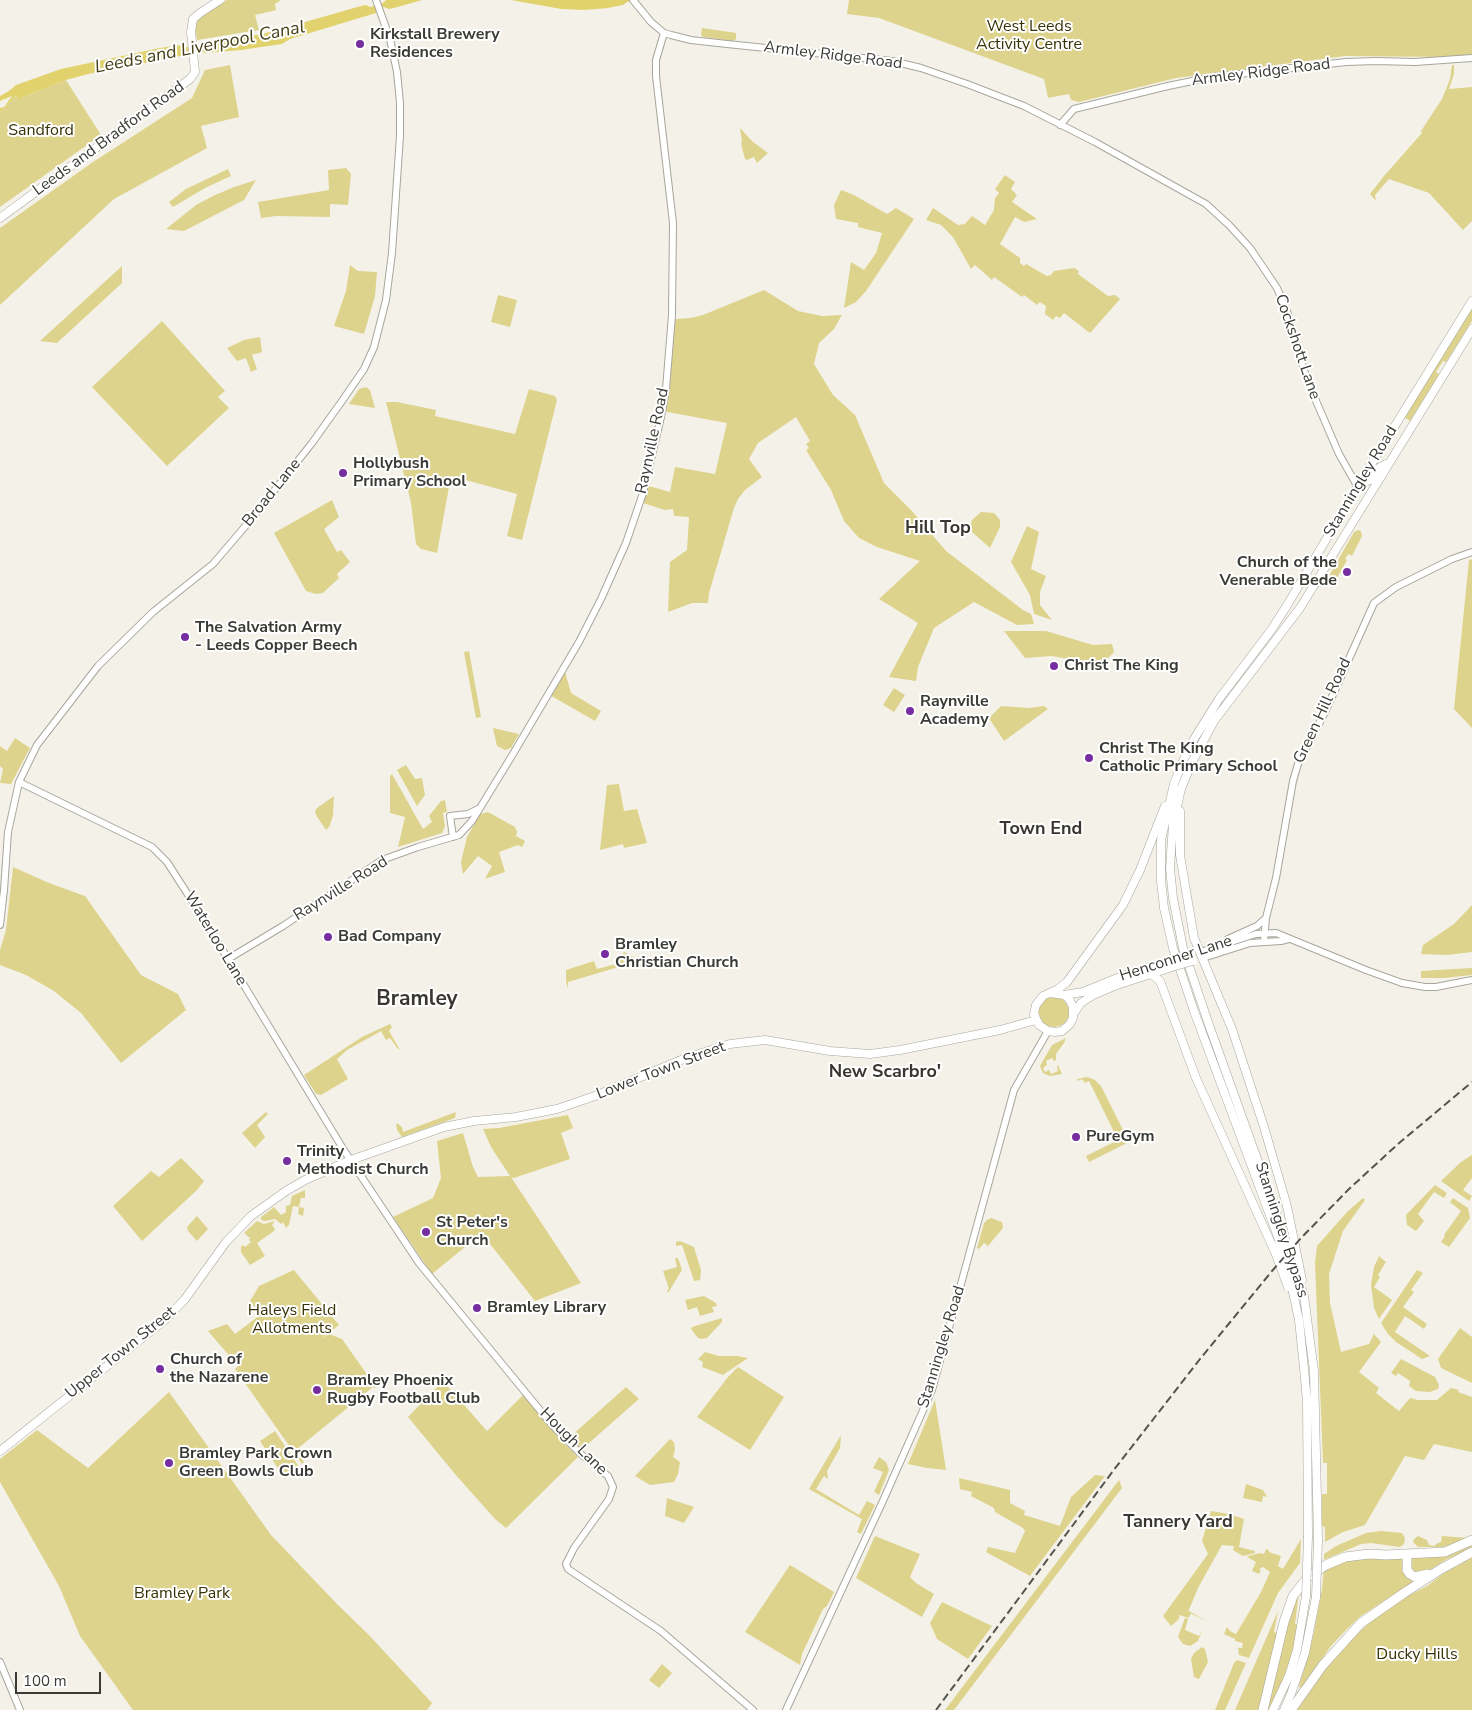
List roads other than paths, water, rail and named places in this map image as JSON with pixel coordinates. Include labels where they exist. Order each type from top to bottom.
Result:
[{"type":"highway","points":[[1263,1710],[1284,1622],[1293,1596],[1308,1578],[1326,1565],[1344,1557],[1369,1554],[1445,1552],[1472,1540]]},
{"type":"highway","points":[[1291,1710],[1323,1665],[1360,1623],[1441,1569],[1472,1552]]},
{"type":"highway","points":[[1407,1554],[1407,1570],[1410,1574],[1420,1576],[1441,1569]]},
{"type":"main road","name":"Leeds and Bradford Road","points":[[0,218],[190,79],[195,72],[191,32],[193,19],[220,0]]},
{"type":"main road","name":"Stanningley Road","points":[[1172,791],[1182,764],[1194,740],[1219,700],[1272,629],[1286,607],[1472,300]]},
{"type":"main road","name":"Stanningley Road","points":[[1181,789],[1192,762],[1214,721],[1300,608],[1472,329]]},
{"type":"main road","points":[[1389,436],[1399,432],[1406,435]]},
{"type":"main road","points":[[1365,502],[1359,484],[1370,480],[1377,469],[1388,463]]},
{"type":"main road","points":[[1181,789],[1180,855],[1194,938],[1232,1029],[1264,1127],[1287,1206],[1301,1269],[1304,1296]]},
{"type":"main road","name":"Stanningley Bypass","points":[[1181,789],[1173,824],[1170,868],[1173,898],[1183,948],[1270,1192],[1304,1296],[1314,1371],[1318,1540],[1316,1597],[1305,1653],[1284,1710]]},
{"type":"main road","points":[[1050,993],[1064,995],[1071,1002],[1074,1013],[1070,1024],[1066,1028],[1055,1032],[1043,1029],[1036,1020],[1034,1014],[1036,1005],[1043,996],[1067,982],[1123,905],[1140,870],[1172,791]]},
{"type":"main road","name":"Stanningley Bypass","points":[[1172,791],[1162,840],[1160,864],[1168,928],[1185,984],[1278,1237],[1299,1320],[1306,1402],[1308,1536],[1306,1596],[1297,1650],[1289,1676],[1273,1710]]},
{"type":"main road","name":"Henconner Lane","points":[[1064,995],[1083,992],[1125,975],[1201,955]]},
{"type":"main road","name":"Henconner Lane","points":[[1074,1013],[1081,1003],[1093,995],[1151,974],[1171,964]]},
{"type":"main road","points":[[1151,974],[1158,978],[1162,985],[1196,1078],[1275,1252],[1299,1320]]},
{"type":"main road","name":"Lower Town Street","points":[[351,1160],[444,1128],[474,1121],[557,1109],[594,1096],[693,1055],[730,1044],[765,1040],[830,1051],[870,1054],[900,1050],[1000,1030],[1036,1020]]},
{"type":"main road","name":"Upper Town Street","points":[[0,1451],[158,1326],[179,1307],[226,1242],[251,1216],[305,1180],[351,1160]]},
{"type":"street","name":"Broad Lane","points":[[0,925],[8,832],[19,782],[36,745],[98,666],[153,612],[213,564],[254,516],[295,464],[364,369],[374,347],[386,300],[392,253],[400,136],[400,103],[397,72],[390,39],[376,0]]},
{"type":"street","name":"Armley Ridge Road","points":[[634,1],[646,18],[664,33],[691,40],[905,64],[983,89],[1024,106],[1095,142]]},
{"type":"street","name":"Raynville Road","points":[[228,960],[297,917],[382,860],[459,835],[478,810],[590,622],[621,555],[643,493],[661,417],[667,379],[672,315],[673,222],[656,76],[658,52],[664,33]]},
{"type":"street","name":"Armley Ridge Road","points":[[1060,125],[1074,109],[1212,77],[1346,62],[1415,62],[1472,58]]},
{"type":"street","name":"Cockshott Lane","points":[[1095,142],[1206,204],[1250,248],[1277,288],[1287,309],[1307,380],[1339,454],[1355,482],[1359,484]]},
{"type":"street","name":"Green Hill Road","points":[[1264,942],[1266,918],[1276,878],[1292,780],[1374,603],[1396,587],[1452,559],[1472,552]]},
{"type":"street","name":"Waterloo Lane","points":[[19,782],[152,847],[167,862],[351,1160]]},
{"type":"street","points":[[453,837],[450,816],[468,814],[478,810]]},
{"type":"street","points":[[1219,945],[1257,926],[1266,918]]},
{"type":"street","name":"Henconner Lane","points":[[1201,955],[1219,945],[1264,933],[1281,934],[1289,939],[1402,983],[1433,987],[1472,980]]},
{"type":"street","name":"Henconner Lane","points":[[1201,955],[1250,943],[1289,939]]},
{"type":"street","name":"Stanningley Road","points":[[786,1710],[893,1480],[932,1390],[1014,1090],[1048,1031]]},
{"type":"street","name":"Hough Lane","points":[[351,1160],[418,1263],[443,1294],[522,1386],[553,1426],[582,1455],[608,1476],[613,1487],[609,1499],[574,1548],[566,1564],[568,1569],[661,1631],[753,1710]]},
{"type":"street","points":[[0,1662],[20,1710]]},
{"type":"water","name":"Leeds and Liverpool Canal","points":[[386,0],[422,0],[389,9],[384,7],[376,10],[376,13],[290,39],[282,44],[241,50],[205,53],[200,51],[188,52],[186,55],[88,74],[66,80],[18,99],[16,96],[0,112],[0,108],[4,107],[12,96],[0,101],[0,96],[16,85],[61,69],[160,48],[181,45],[187,47],[200,45],[208,41],[263,34],[361,6],[366,5],[370,7],[383,3]]},
{"type":"water","points":[[511,0],[634,0],[623,5],[585,10],[561,9]]},
{"type":"railway","points":[[936,1710],[1113,1471],[1200,1359],[1272,1271],[1349,1189],[1398,1144],[1472,1082]]},
{"type":"place","name":"Kirkstall Brewery Residences","points":[[360,44]]},
{"type":"place","name":"Hollybush Primary School","points":[[343,473]]},
{"type":"place","name":"Church of the Venerable Bede","points":[[1347,572]]},
{"type":"place","name":"The Salvation Army - Leeds Copper Beech","points":[[185,637]]},
{"type":"place","name":"Christ The King","points":[[1054,666]]},
{"type":"place","name":"Raynville Academy","points":[[910,711]]},
{"type":"place","name":"Christ The King Catholic Primary School","points":[[1089,758]]},
{"type":"place","name":"Bad Company","points":[[328,937]]},
{"type":"place","name":"Bramley Christian Church","points":[[605,954]]},
{"type":"place","name":"PureGym","points":[[1076,1137]]},
{"type":"place","name":"Trinity Methodist Church","points":[[287,1161]]},
{"type":"place","name":"St Peter's Church","points":[[426,1232]]},
{"type":"place","name":"Bramley Library","points":[[477,1308]]},
{"type":"place","name":"Church of the Nazarene","points":[[160,1369]]},
{"type":"place","name":"Bramley Phoenix Rugby Football Club","points":[[317,1390]]},
{"type":"place","name":"Bramley Park Crown Green Bowls Club","points":[[169,1463]]},
{"type":"district","name":"Hill Top","points":[[938,529]]},
{"type":"district","name":"Town End","points":[[1041,830]]},
{"type":"district","name":"Bramley","points":[[417,1000]]},
{"type":"district","name":"New Scarbro'","points":[[885,1073]]},
{"type":"district","name":"Tannery Yard","points":[[1178,1523]]},
{"type":"park label","name":"West Leeds Activity Centre","points":[[1029,36]]},
{"type":"park label","name":"Sandford","points":[[41,131]]},
{"type":"park label","name":"Haleys Field Allotments","points":[[292,1320]]},
{"type":"park label","name":"Bramley Park","points":[[182,1594]]},
{"type":"park label","name":"Ducky Hills","points":[[1417,1655]]}]
